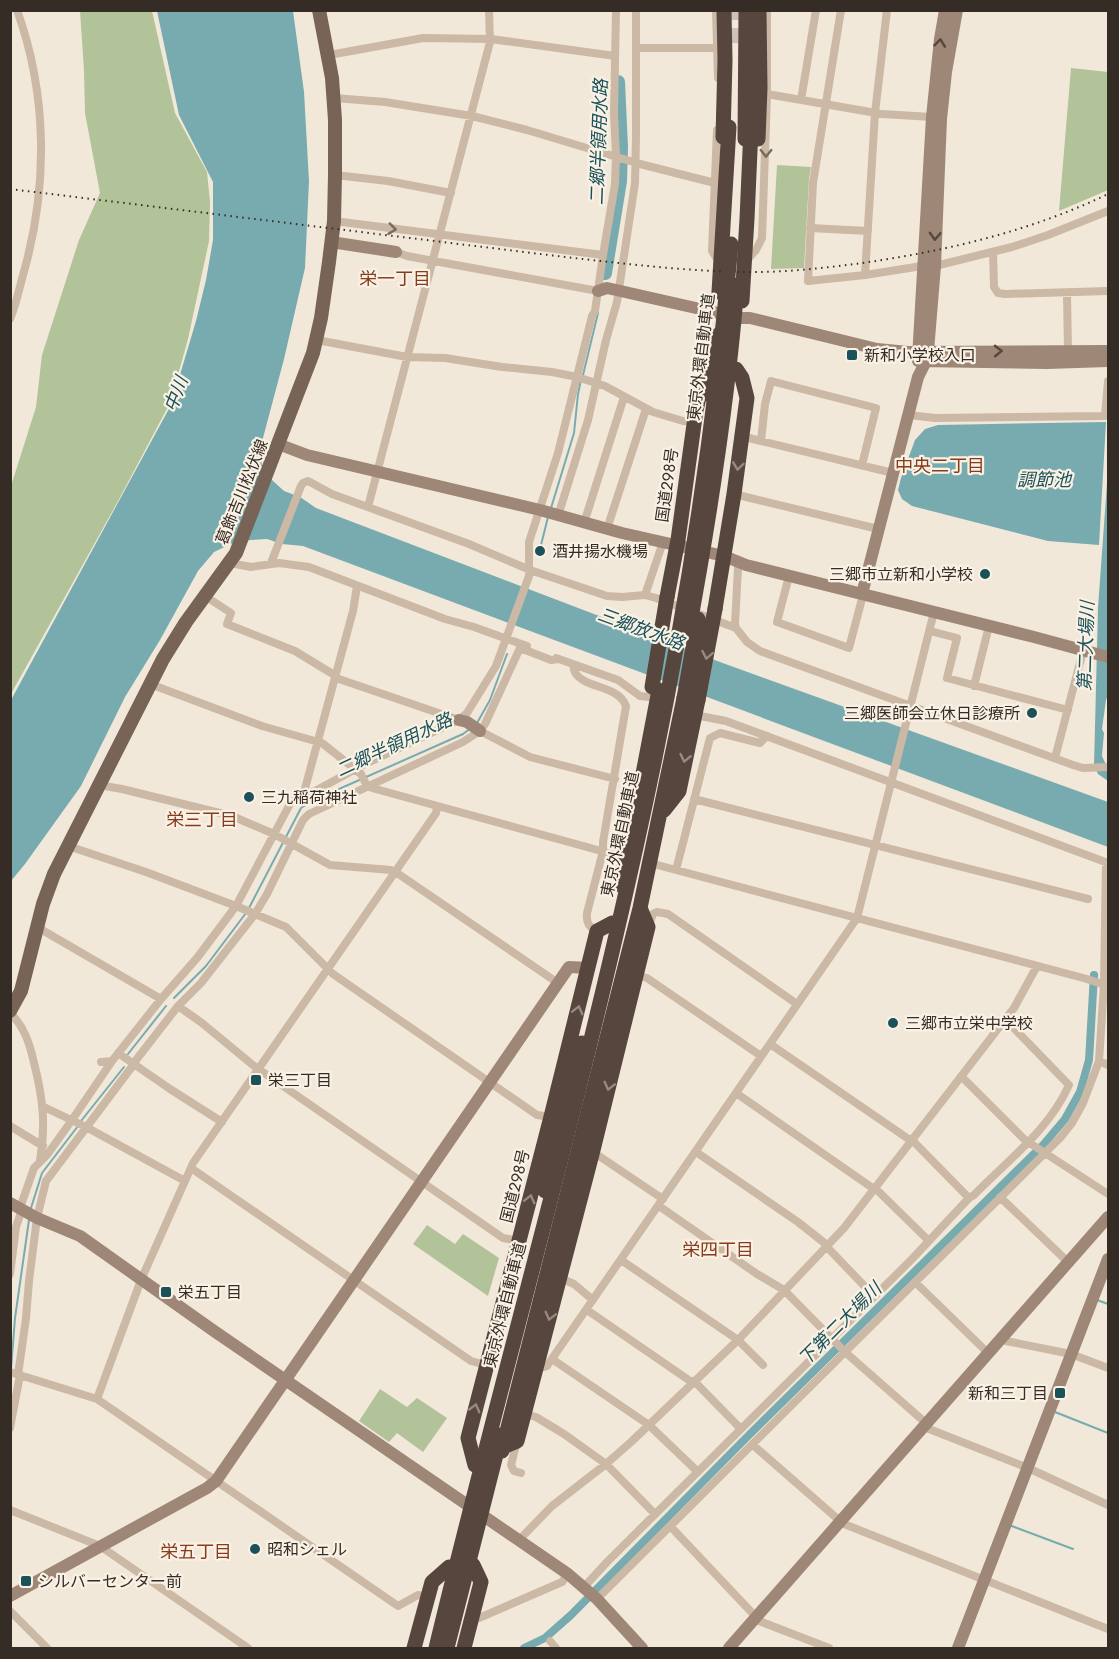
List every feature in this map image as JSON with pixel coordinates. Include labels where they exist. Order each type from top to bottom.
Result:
[{"type":"highway","name":"国道298号","points":[[724,10],[724,93],[719,205],[724,216]]},
{"type":"highway","name":"東京外環自動車道","points":[[436,1648],[599,1004],[643,815],[666,701],[704,482],[723,327],[732,221],[738,10]]},
{"type":"highway","name":"東京外環自動車道","points":[[447,1648],[541,1276],[646,844],[696,594],[714,487],[734,329],[741,246],[746,105],[746,10]]},
{"type":"highway","points":[[747,219],[753,205],[756,169],[760,88],[759,10]]},
{"type":"highway","name":"国道298号","points":[[431,1648],[464,1504],[594,998],[634,821],[629,803],[631,783],[653,696],[707,394],[718,313],[729,127]]},
{"type":"highway","points":[[453,1648],[485,1518],[510,1444],[640,908],[660,815],[679,790],[736,369],[745,262],[751,128]]},
{"type":"highway","name":"国道298号","points":[[653,696],[668,597],[670,543],[696,410],[702,384],[710,368]]},
{"type":"highway","points":[[691,708],[715,609],[742,439],[747,398],[742,378],[736,369]]},
{"type":"highway","points":[[510,1444],[525,1414],[545,1362],[560,1278],[648,927],[640,908]]},
{"type":"highway","points":[[597,931],[612,923]]},
{"type":"highway","name":"国道298号","points":[[475,1465],[468,1438],[597,931]]},
{"type":"highway","points":[[464,1648],[481,1581],[473,1565]]},
{"type":"highway","points":[[414,1648],[432,1582],[449,1567]]},
{"type":"main road","name":"葛飾吉川松伏線","points":[[10,1012],[21,991],[47,892],[68,846],[175,639],[240,545],[317,340],[332,242],[336,175],[334,98],[329,56],[319,10]]},
{"type":"street","points":[[10,319],[31,249],[41,176],[42,144],[37,95],[23,27],[17,10]]},
{"type":"street","points":[[368,507],[491,39],[489,10]]},
{"type":"street","points":[[10,1274],[13,1236],[18,1218],[17,1207],[31,1174],[47,1155],[118,1053],[197,958],[236,906],[288,805],[303,796],[359,772],[459,720],[466,715],[482,687],[490,678],[530,573],[529,544],[558,453],[595,311],[615,184],[616,10]]},
{"type":"street","points":[[557,516],[583,438],[617,302],[634,191],[636,10]]},
{"type":"street","points":[[716,10],[716,183],[712,251],[721,264]]},
{"type":"street","points":[[745,262],[756,250],[762,238],[767,94],[766,10]]},
{"type":"street","points":[[801,100],[816,10]]},
{"type":"street","points":[[841,10],[813,183],[808,281],[928,266],[993,252],[1048,235],[1108,211]]},
{"type":"street","points":[[865,275],[875,113],[887,10]]},
{"type":"street","points":[[789,576],[777,622],[849,648],[923,357],[932,117],[945,10]]},
{"type":"street","points":[[928,266],[946,72],[957,10]]},
{"type":"street","points":[[329,56],[423,38],[491,39],[615,56]]},
{"type":"street","points":[[636,48],[717,48]]},
{"type":"street","points":[[767,94],[875,113],[932,117]]},
{"type":"street","points":[[334,98],[401,104],[472,116],[716,183]]},
{"type":"street","points":[[336,175],[388,181],[451,193]]},
{"type":"street","points":[[334,221],[603,255]]},
{"type":"street","points":[[810,228],[868,231]]},
{"type":"street","points":[[332,242],[598,291],[607,288],[618,290],[740,318],[749,324],[876,356],[1047,363],[1108,361]]},
{"type":"street","points":[[993,252],[994,287],[998,293],[1108,291]]},
{"type":"street","points":[[1067,293],[1068,352]]},
{"type":"street","points":[[317,340],[407,357],[445,358],[578,377],[596,383],[653,412],[695,422]]},
{"type":"street","points":[[923,357],[1108,351]]},
{"type":"street","points":[[761,441],[765,404],[771,381],[876,408],[862,465]]},
{"type":"street","points":[[909,415],[935,418],[1105,416],[1108,381]]},
{"type":"street","points":[[584,524],[624,397]]},
{"type":"street","points":[[607,529],[646,409]]},
{"type":"street","points":[[742,439],[749,438],[892,473]]},
{"type":"street","points":[[278,444],[307,455],[541,511],[584,524],[724,556],[789,576],[1108,657]]},
{"type":"street","points":[[271,564],[298,494],[303,483],[308,481],[332,494],[469,544],[530,573],[612,597],[645,595],[736,628]]},
{"type":"street","points":[[734,494],[878,530]]},
{"type":"street","points":[[645,595],[670,543]]},
{"type":"street","points":[[231,561],[251,567],[271,564],[300,565],[446,619],[507,635],[573,665],[618,680],[640,696],[653,696]]},
{"type":"street","points":[[740,562],[735,624],[747,642],[760,651],[910,710],[1073,765],[1093,768],[1108,767]]},
{"type":"street","points":[[303,796],[353,611],[357,586]]},
{"type":"street","points":[[205,596],[231,613],[227,624],[295,651],[336,677],[467,722],[524,755],[615,779]]},
{"type":"street","points":[[698,1472],[649,1425],[545,1362],[594,1300],[857,918],[934,612]]},
{"type":"street","points":[[974,686],[989,626]]},
{"type":"street","points":[[930,631],[957,638],[947,678],[1068,710]]},
{"type":"street","points":[[10,1428],[16,1374],[26,1318],[28,1281],[37,1218],[48,1178],[178,1006],[201,983],[255,914],[300,825],[309,814],[463,742],[480,731],[519,648],[551,660],[559,659]]},
{"type":"street","points":[[1055,758],[1068,710],[1088,652]]},
{"type":"street","points":[[573,665],[576,674],[622,697],[626,706],[603,851],[586,920],[591,928],[597,931]]},
{"type":"street","points":[[150,684],[262,726],[322,743],[359,772],[368,786],[437,807],[1087,979],[1106,986]]},
{"type":"street","points":[[597,1599],[1060,1138],[1083,1103],[1099,1061],[1106,986],[1107,862],[892,778],[691,708]]},
{"type":"street","points":[[676,870],[710,738],[720,733],[760,743],[767,735]]},
{"type":"street","points":[[1073,765],[1079,758]]},
{"type":"street","points":[[99,785],[232,816],[274,834],[330,865],[394,872],[558,983]]},
{"type":"street","points":[[694,800],[1088,899]]},
{"type":"street","points":[[97,1399],[141,1280],[191,1168],[436,813],[437,807]]},
{"type":"street","points":[[68,846],[146,872],[286,927],[327,969],[537,1115],[551,1117]]},
{"type":"street","points":[[648,927],[653,914],[657,912],[668,914],[797,1004]]},
{"type":"street","points":[[37,927],[178,1006],[259,1069],[503,1238],[519,1241]]},
{"type":"street","points":[[518,1541],[552,1506],[606,1464],[738,1340],[844,1228],[1014,1008],[1037,966]]},
{"type":"street","points":[[10,1596],[216,1481],[569,967],[588,968]]},
{"type":"street","points":[[636,975],[647,978],[760,1056]]},
{"type":"street","points":[[10,1012],[27,1037],[42,1092],[43,1146],[40,1161]]},
{"type":"street","points":[[584,1587],[969,1198],[1029,1142],[1052,1114],[1070,1085],[1005,1019]]},
{"type":"street","points":[[770,1044],[911,1140],[969,1198]]},
{"type":"street","points":[[118,1053],[222,1122]]},
{"type":"street","points":[[101,1062],[112,1061]]},
{"type":"street","points":[[1099,1061],[1108,1065]]},
{"type":"street","points":[[961,1076],[1029,1142],[1108,1194]]},
{"type":"street","points":[[736,1093],[875,1188],[928,1241]]},
{"type":"street","points":[[44,1107],[86,1127],[185,1181]]},
{"type":"street","points":[[10,1126],[43,1146]]},
{"type":"street","points":[[696,1152],[789,1216],[826,1245],[874,1296]]},
{"type":"street","points":[[592,1154],[598,1156],[758,1274],[784,1290],[845,1352],[926,1425],[1108,1505]]},
{"type":"street","points":[[191,1168],[471,1362],[486,1365]]},
{"type":"street","points":[[1000,1197],[1068,1262]]},
{"type":"street","points":[[17,1207],[80,1236],[286,1381],[568,1574],[597,1599],[642,1648]]},
{"type":"street","points":[[729,1648],[1108,1217]]},
{"type":"street","points":[[958,1648],[1108,1259]]},
{"type":"street","points":[[621,1260],[738,1340],[763,1365]]},
{"type":"street","points":[[560,1278],[574,1284],[594,1300]]},
{"type":"street","points":[[915,1282],[988,1353]]},
{"type":"street","points":[[586,1310],[693,1382],[741,1429]]},
{"type":"street","points":[[1002,1339],[1071,1354],[1108,1368]]},
{"type":"street","points":[[16,1374],[97,1399],[398,1606],[418,1595],[428,1597]]},
{"type":"street","points":[[525,1414],[536,1417],[564,1434],[606,1464],[655,1514]]},
{"type":"street","points":[[510,1444],[511,1465],[514,1471],[521,1473]]},
{"type":"street","points":[[753,1445],[839,1522],[1108,1629]]},
{"type":"street","points":[[10,1510],[100,1546],[248,1648]]},
{"type":"street","points":[[671,1527],[755,1618],[829,1648]]},
{"type":"street","points":[[472,1616],[479,1618],[562,1582],[568,1574]]},
{"type":"street","points":[[10,1611],[48,1648]]},
{"type":"green space","points":[[80,11],[152,11],[175,113],[207,172],[210,202],[209,241],[188,339],[170,403],[11,694],[11,486],[36,407],[42,355],[79,240],[100,193],[85,113]]},
{"type":"green space","points":[[1071,68],[1108,72],[1108,190],[1059,211]]},
{"type":"green space","points":[[777,165],[811,167],[804,268],[771,269]]},
{"type":"green space","points":[[427,1225],[455,1244],[463,1234],[499,1258],[488,1296],[413,1244]]},
{"type":"green space","points":[[380,1389],[407,1407],[417,1398],[447,1418],[423,1452],[397,1433],[389,1442],[359,1421]]},
{"type":"water","name":"中川","points":[[157,11],[293,11],[304,92],[309,181],[305,268],[259,453],[262,465],[272,480],[284,491],[300,497],[316,508],[720,662],[1108,802],[1108,847],[303,546],[282,544],[267,539],[237,541],[214,552],[198,571],[125,697],[81,786],[11,881],[11,700],[171,405],[196,321],[213,240],[213,182],[179,115]]},
{"type":"water","name":"調節池","points":[[1106,422],[1099,545],[1048,541],[912,506],[902,499],[898,490],[915,440],[925,429],[938,425]]},
{"type":"water","points":[[1108,469],[1108,696],[1102,729],[1104,733],[1102,756],[1108,769],[1108,781],[1098,774],[1094,766],[1098,608]]},
{"type":"waterway","name":"二郷半領用水路","points":[[605,273],[620,181],[618,82]]},
{"type":"waterway","name":"二郷半領用水路","points":[[583,375],[598,313]]},
{"type":"waterway","name":"二郷半領用水路","points":[[551,508],[574,433],[581,380]]},
{"type":"waterway","name":"二郷半領用水路","points":[[541,545],[548,517]]},
{"type":"waterway","name":"二郷半領用水路","points":[[477,723],[490,700],[507,654]]},
{"type":"waterway","name":"二郷半領用水路","points":[[249,908],[301,808],[463,734],[471,728]]},
{"type":"waterway","name":"二郷半領用水路","points":[[174,998],[206,966],[246,913]]},
{"type":"waterway","name":"下第二大場川","points":[[524,1648],[545,1638],[571,1615],[748,1436],[1044,1144],[1065,1119],[1080,1092],[1089,1060],[1094,975]]},
{"type":"waterway","name":"二郷半領用水路","points":[[128,1054],[166,1006]]},
{"type":"waterway","name":"二郷半領用水路","points":[[81,1121],[124,1067]]},
{"type":"waterway","name":"二郷半領用水路","points":[[31,1208],[42,1173],[78,1126]]},
{"type":"waterway","name":"二郷半領用水路","points":[[11,1369],[15,1318],[29,1220]]},
{"type":"waterway","points":[[1097,1300],[1108,1304]]},
{"type":"waterway","points":[[1055,1412],[1108,1433]]},
{"type":"waterway","points":[[1009,1525],[1073,1549]]},
{"type":"tunnel","points":[[731,43],[732,10]]},
{"type":"railway","points":[[10,189],[565,257],[731,272],[793,271],[855,264],[952,247],[1016,230],[1108,194]]},
{"type":"place","name":"新和小学校入口","points":[[852,355]]},
{"type":"place","name":"酒井揚水機場","points":[[540,551]]},
{"type":"place","name":"三郷市立新和小学校","points":[[985,574]]},
{"type":"place","name":"三郷医師会立休日診療所","points":[[1032,713]]},
{"type":"place","name":"三九稲荷神社","points":[[249,797]]},
{"type":"place","name":"三郷市立栄中学校","points":[[893,1023]]},
{"type":"place","name":"栄三丁目","points":[[256,1080]]},
{"type":"place","name":"栄五丁目","points":[[166,1292]]},
{"type":"place","name":"新和三丁目","points":[[1060,1393]]},
{"type":"place","name":"昭和シェル","points":[[255,1549]]},
{"type":"place","name":"シルバーセンター前","points":[[26,1581]]},
{"type":"district","name":"栄一丁目","points":[[395,279]]},
{"type":"district","name":"中央二丁目","points":[[940,466]]},
{"type":"district","name":"栄三丁目","points":[[202,820]]},
{"type":"district","name":"栄四丁目","points":[[718,1250]]},
{"type":"district","name":"栄五丁目","points":[[196,1552]]},
{"type":"water label","name":"三郷放水路","points":[[641,629]]},
{"type":"water label","name":"第二大場川","points":[[1086,646]]}]
